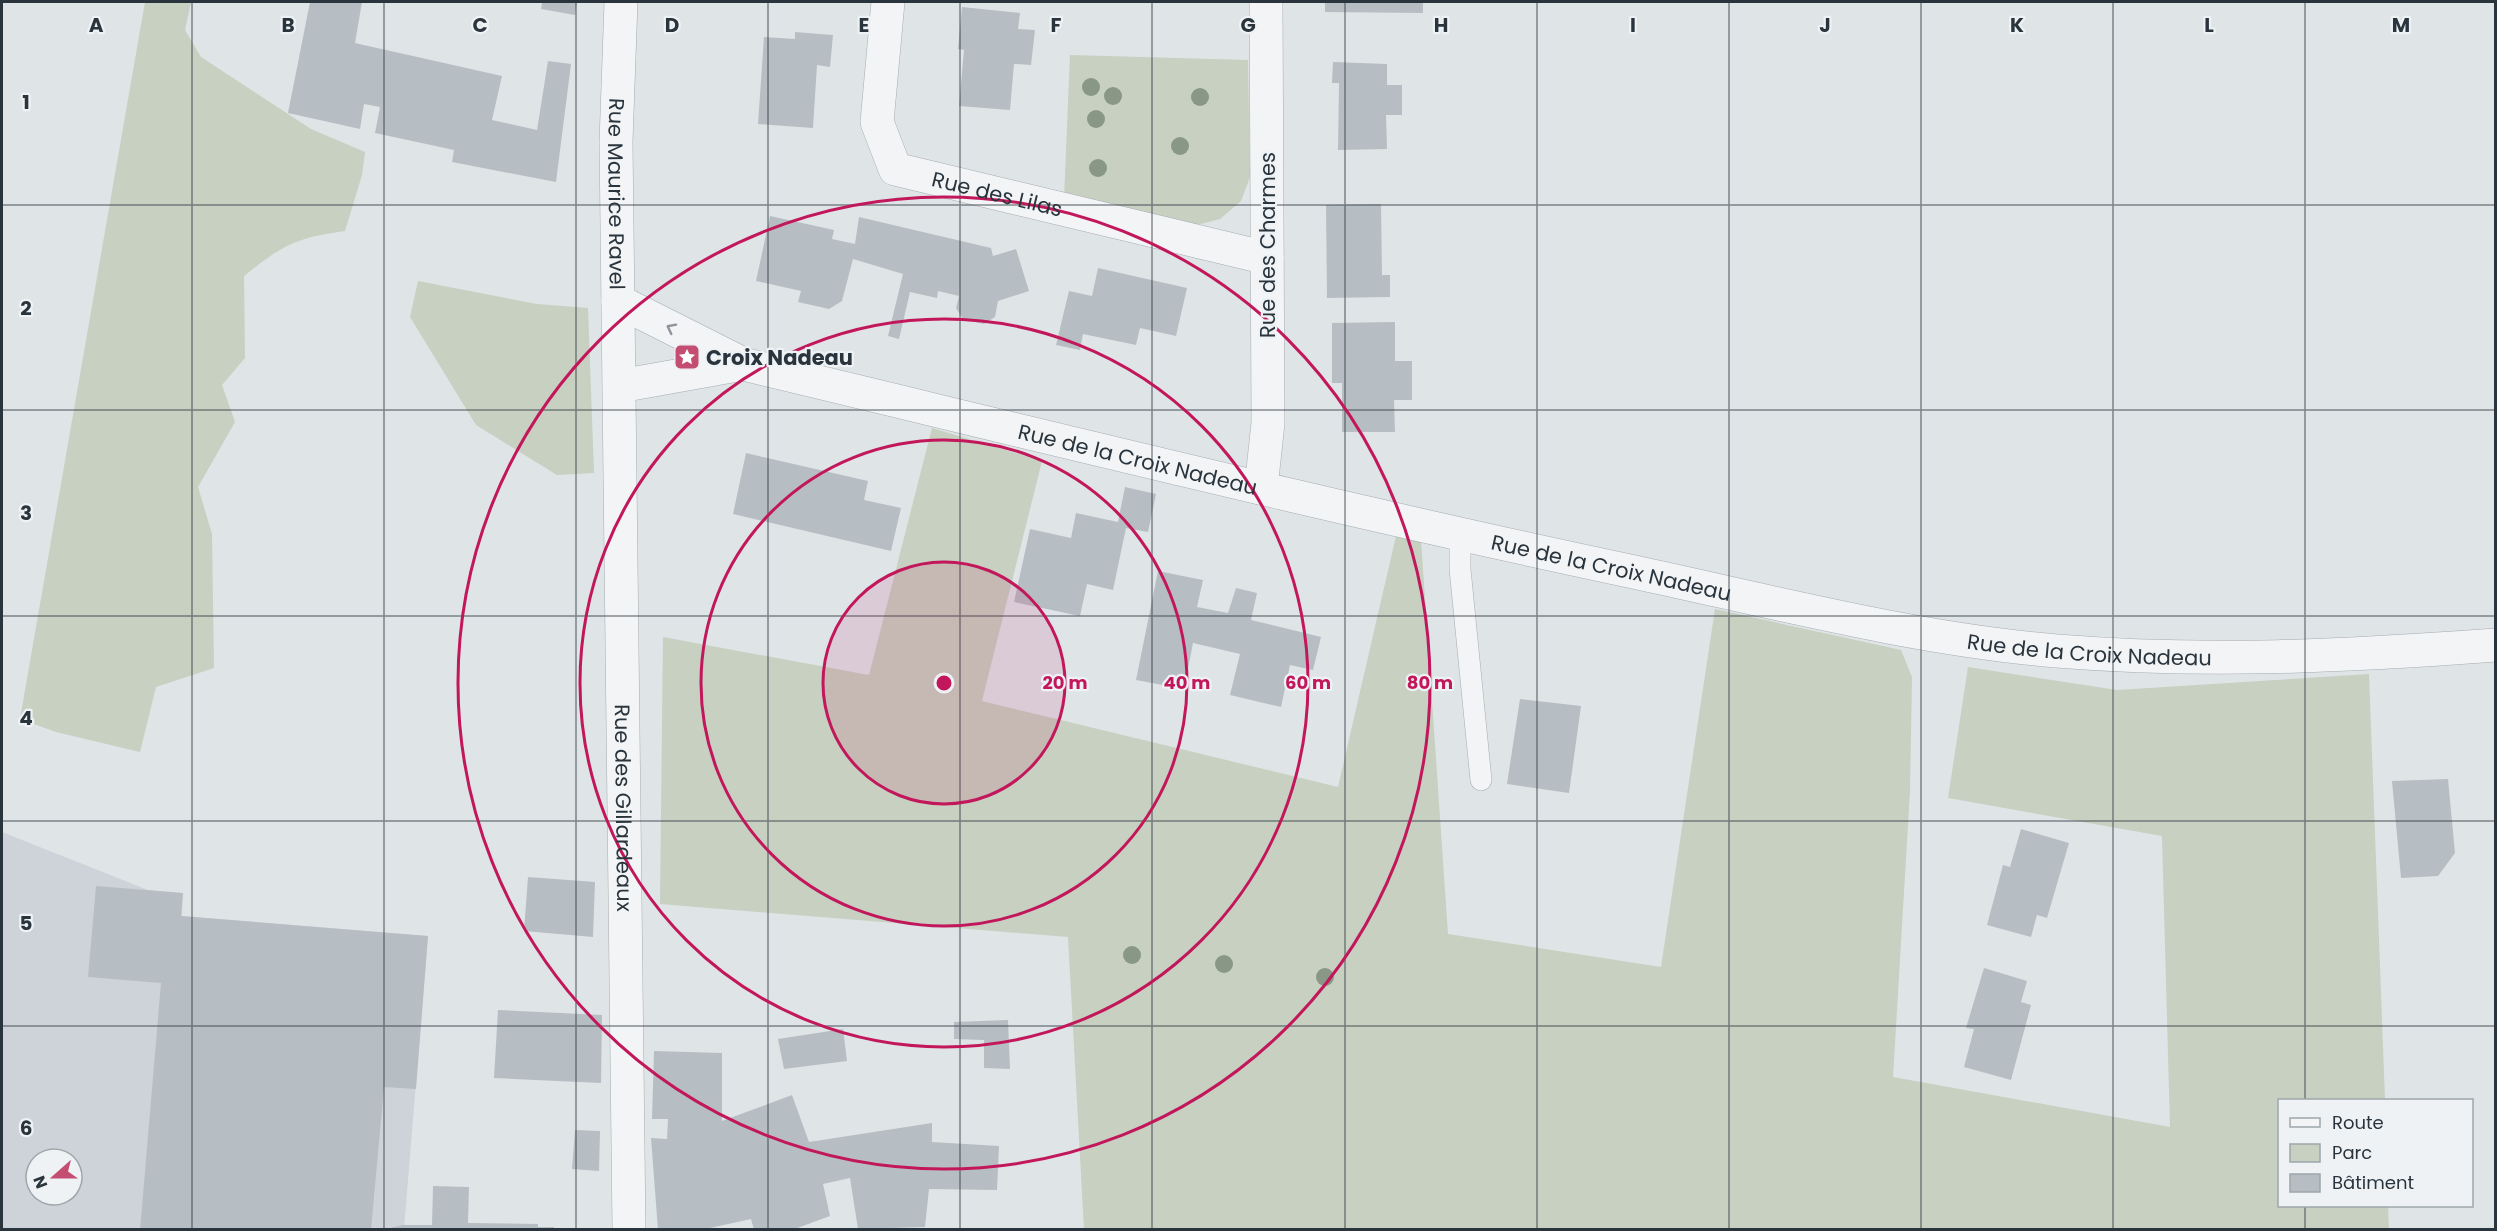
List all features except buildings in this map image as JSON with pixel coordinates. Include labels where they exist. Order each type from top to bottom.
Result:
[{"type":"street","name":"Rue Maurice Ravel","points":[[620,386],[616,142],[621,2]]},
{"type":"street","name":"Rue des Lilas","points":[[888,2],[877,122],[895,169],[1267,258]]},
{"type":"street","name":"Rue des Charmes","points":[[1261,488],[1268,423],[1266,2]]},
{"type":"street","points":[[618,301],[743,364]]},
{"type":"street","points":[[620,386],[743,364]]},
{"type":"street","name":"Rue de la Croix Nadeau","points":[[743,364],[1460,535],[1935,636],[2052,651],[2173,659],[2368,655],[2496,645]]},
{"type":"street","name":"Rue des Gillardeaux","points":[[620,386],[629,1230]]},
{"type":"lane","points":[[1460,535],[1460,569],[1481,780]]},
{"type":"shaded area","points":[[2,832],[148,890],[183,893],[182,916],[428,936],[404,1229],[2,1229]]},
{"type":"green space","points":[[145,2],[191,2],[185,30],[201,57],[311,129],[365,152],[362,175],[345,231],[290,244],[244,276],[245,358],[222,385],[235,422],[198,487],[212,534],[214,668],[156,687],[140,752],[56,732],[20,719]]},
{"type":"green space","points":[[1070,55],[1248,60],[1250,177],[1241,201],[1220,219],[1197,225],[1064,198]]},
{"type":"green space","points":[[418,281],[537,304],[588,308],[594,473],[557,475],[476,425],[410,317]]},
{"type":"green space","points":[[932,428],[1042,461],[982,701],[1338,787],[1396,536],[1421,540],[1448,934],[1661,967],[1715,609],[1901,650],[1912,677],[1910,791],[1893,1077],[2170,1127],[2162,836],[1948,798],[1968,667],[2117,690],[2369,674],[2385,1099],[2278,1099],[2278,1207],[2388,1207],[2389,1229],[1084,1229],[1068,937],[660,904],[663,637],[869,675]]},
{"type":"place","name":"Croix Nadeau","points":[[687,357]]}]
